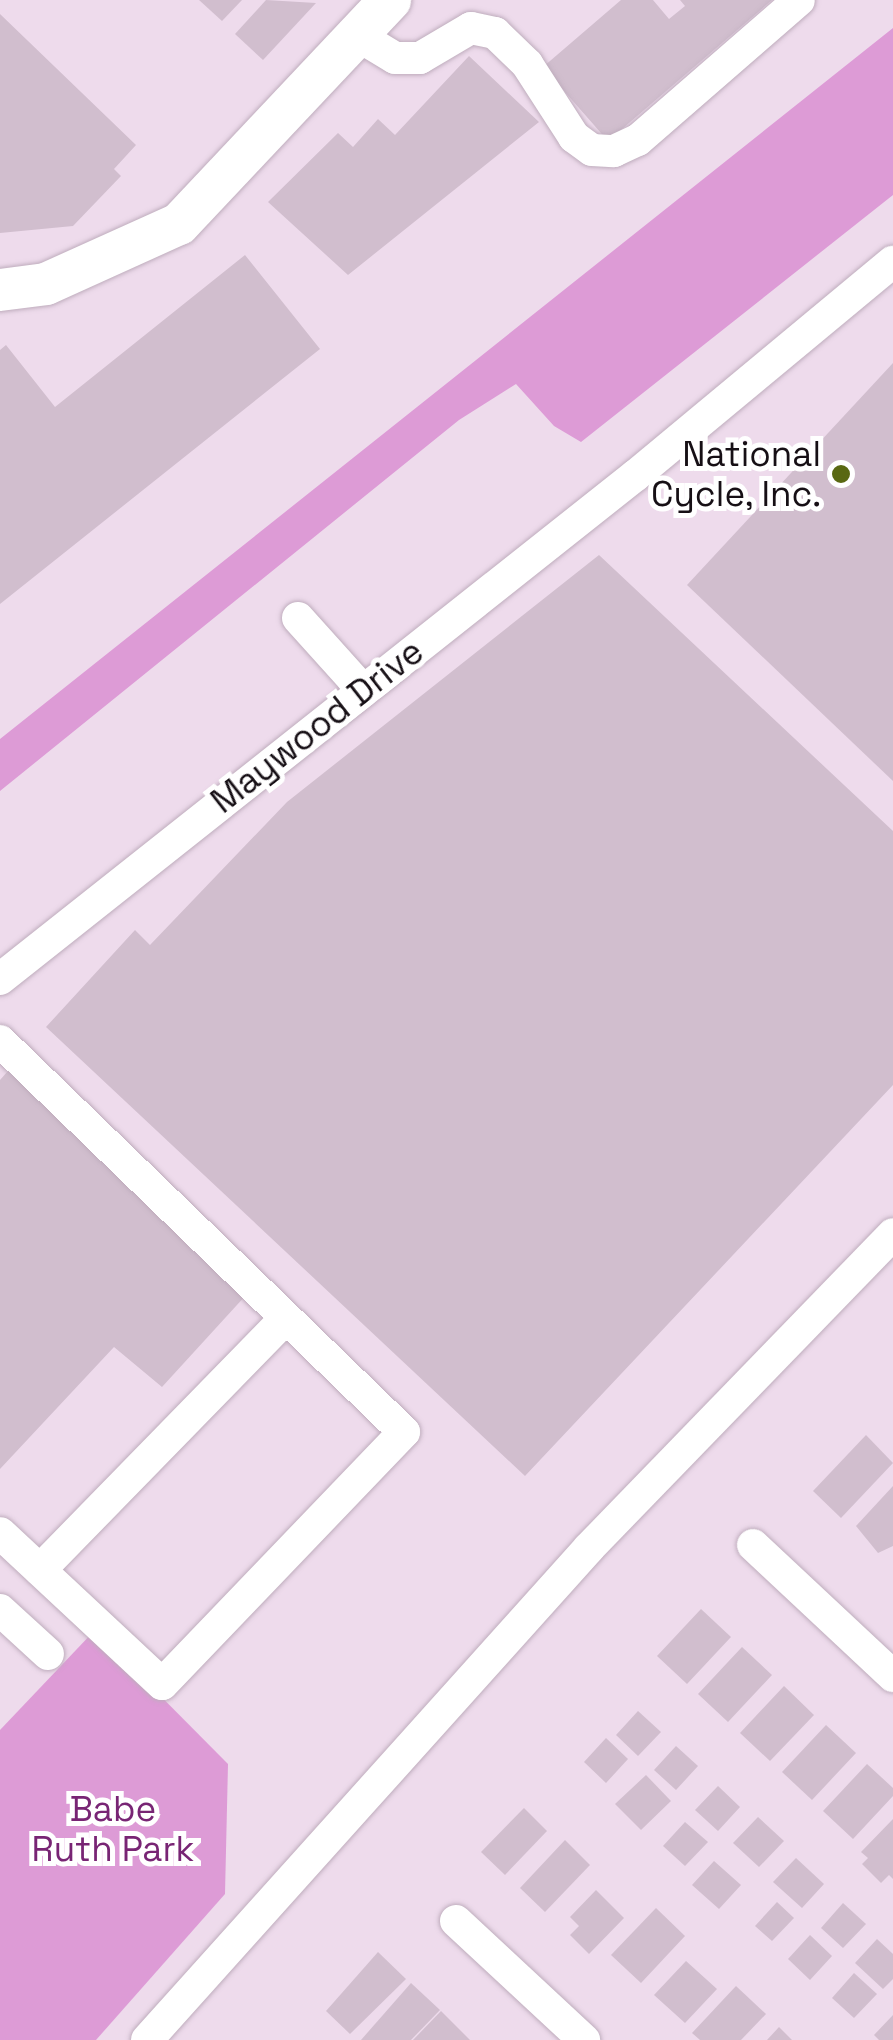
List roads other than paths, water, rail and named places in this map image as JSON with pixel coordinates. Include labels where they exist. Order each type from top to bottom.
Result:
[{"type":"main road","points":[[0,290],[46,284],[180,224],[390,0]]},
{"type":"street","points":[[357,35],[395,58],[420,58],[471,28],[495,33],[527,64],[574,136],[592,150],[614,152],[638,140],[799,0]]},
{"type":"street","name":"Maywood Drive","points":[[0,978],[636,475],[893,262]]},
{"type":"street","points":[[298,618],[362,689]]},
{"type":"street","points":[[0,1041],[404,1432],[162,1684],[0,1533]]},
{"type":"street","points":[[147,2040],[589,1548],[893,1234]]},
{"type":"street","points":[[40,1570],[285,1318]]},
{"type":"street","points":[[753,1545],[893,1676]]},
{"type":"street","points":[[0,1610],[48,1654]]},
{"type":"street","points":[[456,1921],[584,2040]]},
{"type":"place","name":"National Cycle, Inc.","points":[[841,474]]},
{"type":"park label","name":"Babe Ruth Park","points":[[113,1829]]}]
